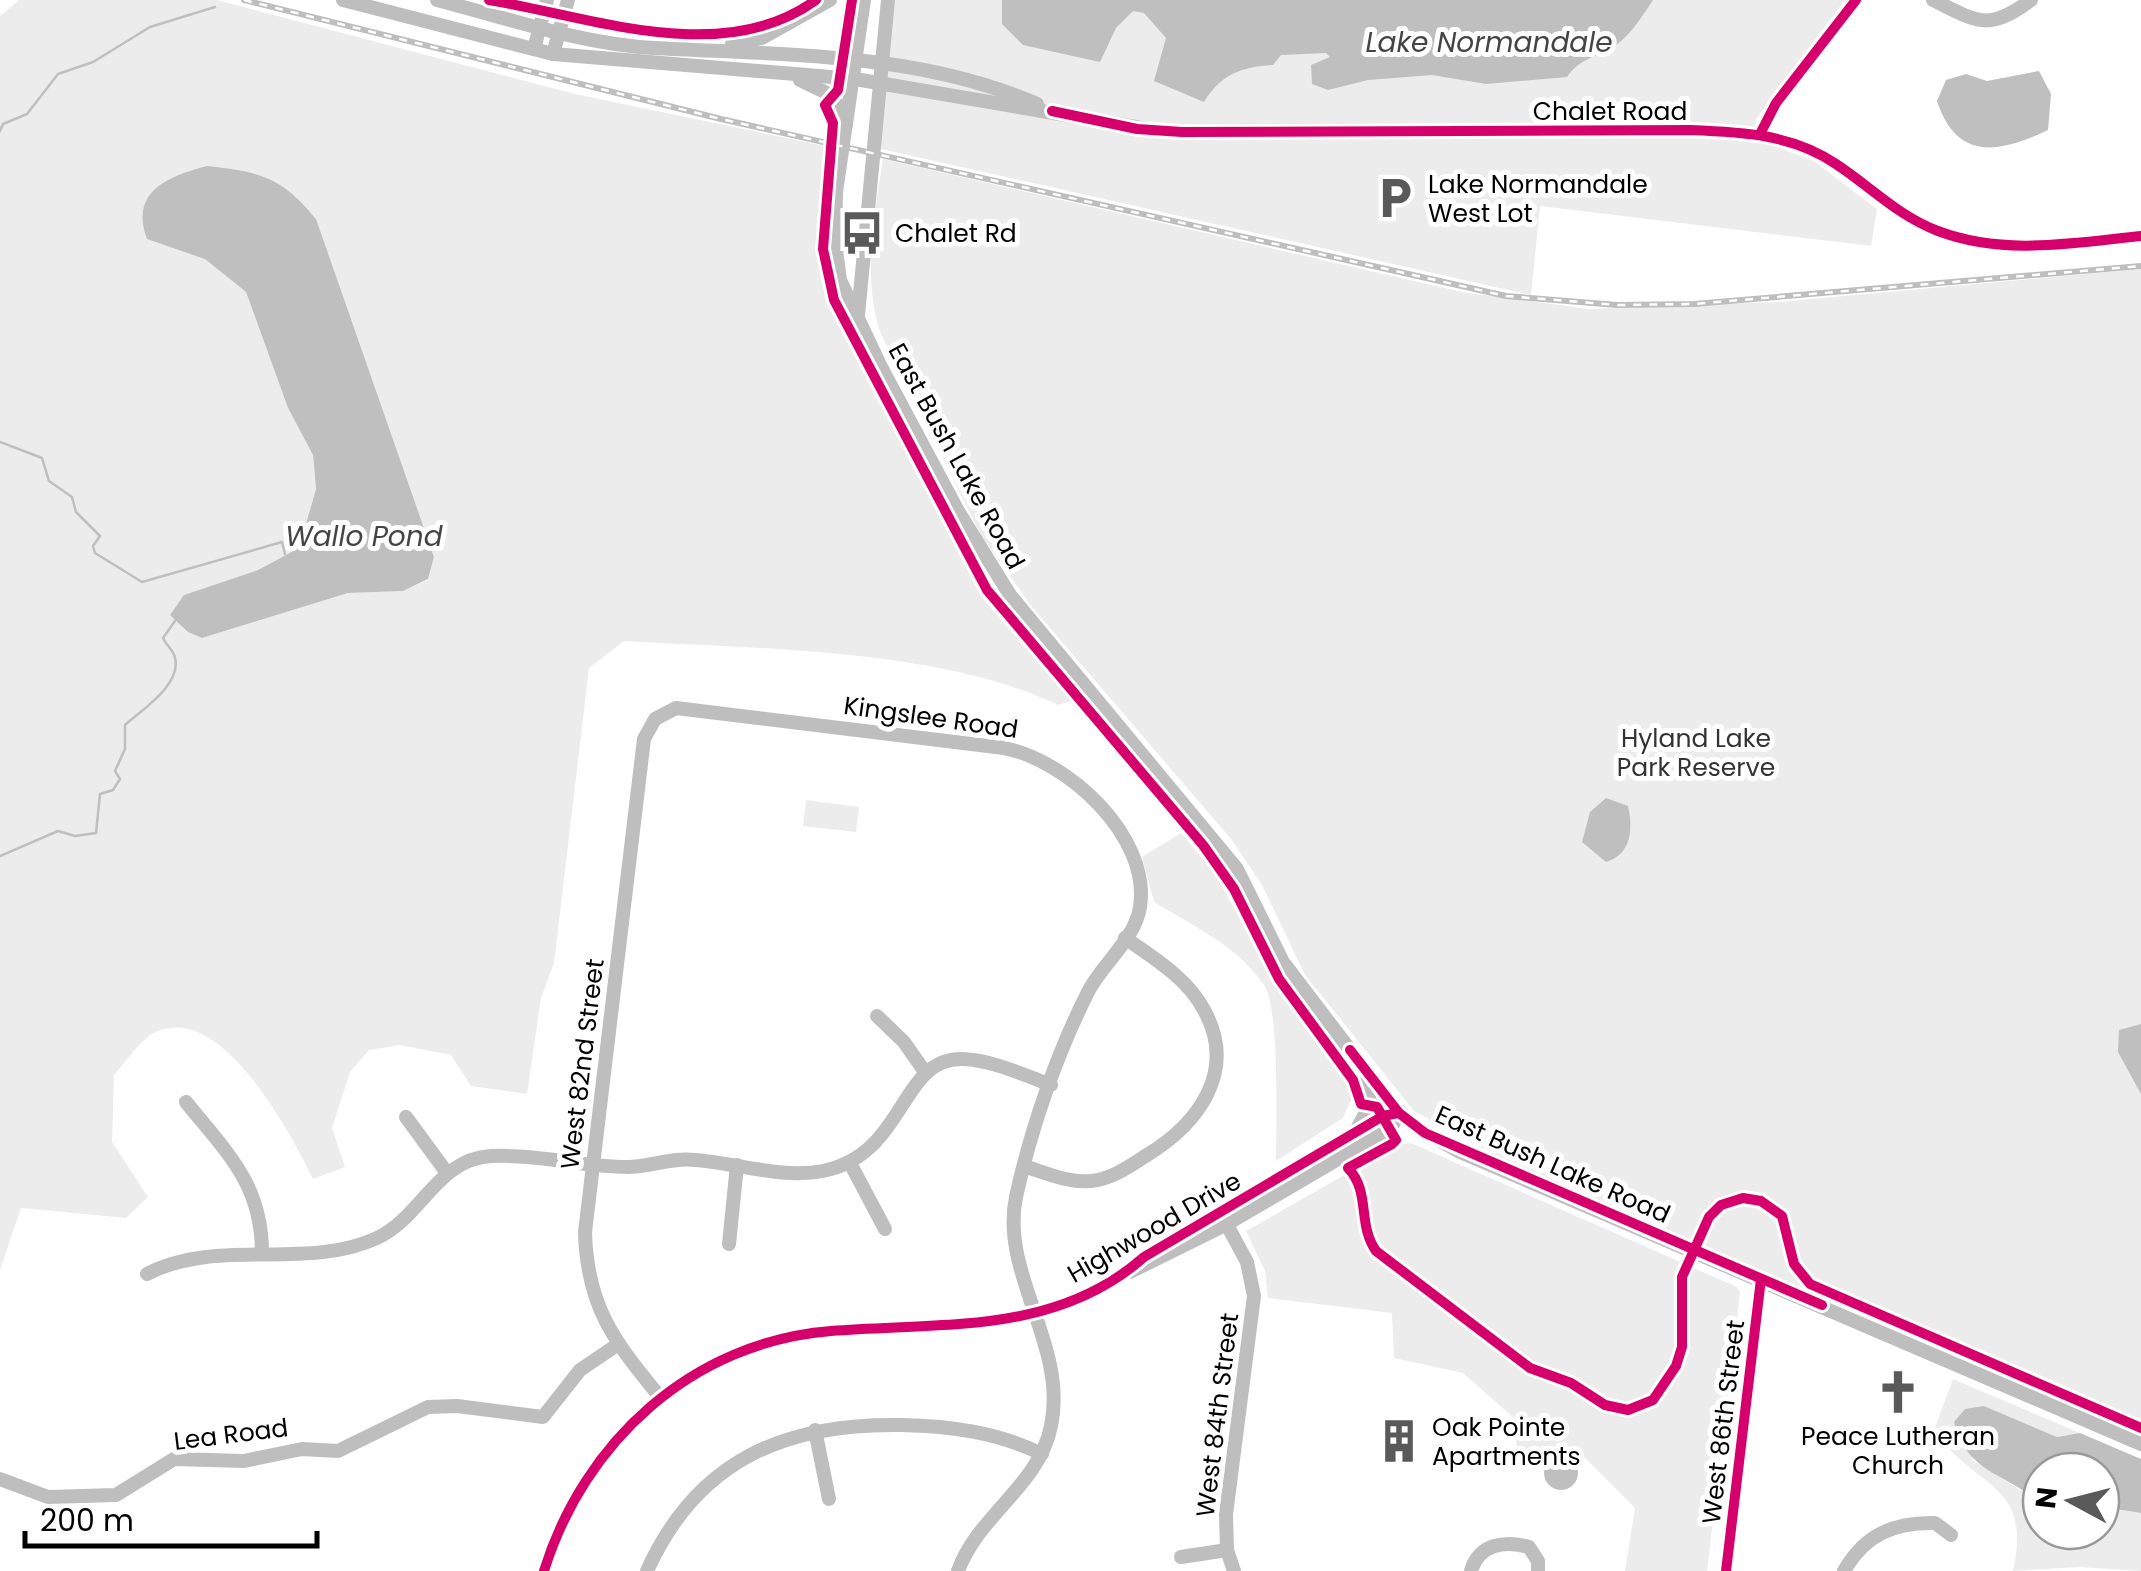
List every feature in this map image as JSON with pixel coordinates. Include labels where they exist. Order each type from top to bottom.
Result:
[{"type":"street","points":[[344,0],[553,54],[855,79],[864,0]]},
{"type":"street","points":[[437,0],[559,32],[652,48],[717,48],[857,61]]},
{"type":"street","points":[[534,49],[547,0]]},
{"type":"street","points":[[553,54],[568,0]]},
{"type":"street","points":[[717,48],[762,38],[830,0]]},
{"type":"street","points":[[858,316],[888,0]]},
{"type":"street","points":[[1760,134],[1776,104],[1856,0]]},
{"type":"street","points":[[1934,0],[1979,22],[1990,23],[2032,0]]},
{"type":"street","name":"Chalet Road","points":[[857,61],[973,81],[1052,111]]},
{"type":"street","points":[[776,72],[826,91],[840,107],[847,128]]},
{"type":"street","name":"Chalet Road","points":[[855,79],[1137,129],[1182,132],[1690,130],[1760,134],[1823,156],[1910,218],[1960,238],[2014,247],[2141,236]]},
{"type":"street","name":"East Bush Lake Road","points":[[855,79],[836,192],[835,242],[840,280],[980,552],[1010,595],[1227,856],[1283,962],[1399,1113],[1458,1150],[2141,1444]]},
{"type":"street","name":"Kingslee Road","points":[[656,719],[676,708],[1026,752],[1058,767],[1085,789],[1130,851],[1140,881],[1140,910],[1125,938]]},
{"type":"street","name":"West 82nd Street","points":[[656,719],[644,739],[593,1164],[586,1270],[595,1302],[617,1345],[660,1397]]},
{"type":"street","points":[[958,1571],[977,1537],[1042,1454],[1051,1429],[1054,1380],[1014,1226],[1024,1166],[1050,1085],[1091,986],[1125,938],[1181,980],[1206,1012],[1216,1054],[1209,1094],[1185,1129],[1108,1176],[1076,1180],[1024,1166]]},
{"type":"street","points":[[876,1016],[904,1042],[925,1072]]},
{"type":"street","points":[[148,1274],[174,1260],[344,1248],[378,1238],[415,1210],[447,1172],[489,1156],[632,1167],[680,1158],[804,1174],[850,1162],[878,1143],[925,1072],[946,1060],[961,1059],[1050,1085]]},
{"type":"street","points":[[1352,1134],[1370,1105],[1366,1069]]},
{"type":"street","points":[[186,1102],[248,1181],[260,1214],[262,1253]]},
{"type":"street","name":"Highwood Drive","points":[[544,1571],[579,1488],[626,1427],[660,1397],[718,1362],[790,1338],[828,1331],[946,1328],[1036,1311],[1098,1289],[1125,1273],[1149,1266],[1352,1134],[1383,1116],[1399,1113]]},
{"type":"street","name":"Highwood Drive","points":[[1223,1218],[1391,1128],[1399,1113]]},
{"type":"street","points":[[406,1117],[447,1172]]},
{"type":"street","points":[[850,1162],[885,1229]]},
{"type":"street","points":[[729,1244],[737,1166]]},
{"type":"street","name":"West 84th Street","points":[[1223,1218],[1248,1262],[1254,1296],[1226,1514],[1227,1550],[1234,1571]]},
{"type":"street","name":"West 86th Street","points":[[1726,1571],[1760,1278]]},
{"type":"street","name":"Lea Road","points":[[0,1479],[48,1497],[92,1498],[116,1495],[174,1460],[244,1461],[302,1449],[338,1451],[428,1407],[457,1406],[543,1417],[580,1370],[617,1345]]},
{"type":"street","points":[[647,1571],[678,1516],[722,1473],[775,1442],[814,1430],[865,1425],[939,1426],[994,1435],[1042,1454]]},
{"type":"street","points":[[814,1430],[828,1499]]},
{"type":"street","points":[[1844,1571],[1862,1546],[1906,1522],[1936,1523],[1951,1535]]},
{"type":"street","points":[[1471,1571],[1481,1552],[1498,1544],[1528,1547],[1538,1562],[1538,1571]]},
{"type":"street","points":[[1180,1557],[1227,1550]]},
{"type":"green space","points":[[19,0],[217,0],[575,94],[825,146],[820,254],[835,317],[984,600],[1072,701],[1058,705],[1011,686],[903,662],[788,650],[624,641],[589,668],[554,963],[541,998],[527,1094],[471,1086],[451,1055],[400,1045],[369,1050],[350,1072],[332,1128],[345,1167],[313,1179],[270,1103],[227,1051],[202,1034],[177,1027],[152,1034],[114,1075],[112,1142],[148,1197],[126,1218],[21,1208],[0,1270],[0,16]],"holes":[[[205,259],[350,326],[434,557],[428,580],[403,591],[348,593],[202,638],[184,595],[258,570],[299,548],[316,489],[313,455],[288,408],[246,292]]]},
{"type":"green space","points":[[894,0],[1845,0],[1755,121],[1761,141],[1814,161],[1877,209],[1871,246],[1540,206],[1531,295],[877,148]]},
{"type":"green space","name":"Hyland Lake Park Reserve","points":[[883,159],[1462,292],[1589,309],[1777,302],[2141,269],[2141,1431],[1536,1176],[1414,1111],[1305,975],[1262,885],[1231,839],[1032,607],[982,537],[880,332],[871,267]]},
{"type":"green space","points":[[806,800],[859,807],[856,832],[803,826]]},
{"type":"green space","points":[[1181,833],[1214,872],[1277,985],[1354,1093],[1343,1118],[1276,1161],[1275,1042],[1264,985],[1228,948],[1154,902],[1142,857]]},
{"type":"green space","points":[[1411,1143],[1737,1287],[1740,1292],[1707,1571],[1625,1571],[1635,1508],[1578,1451],[1517,1450],[1514,1418],[1463,1373],[1394,1358],[1392,1313],[1268,1298],[1265,1271],[1246,1231],[1397,1145]]},
{"type":"green space","points":[[1953,1379],[2080,1433],[2057,1437],[1984,1406],[1972,1460],[2021,1490],[2021,1551],[2121,1551],[2121,1510],[2141,1513],[2141,1571],[2079,1567],[2013,1571],[2017,1542],[2015,1519],[2008,1503],[1950,1450],[1934,1430]]},
{"type":"water","name":"Lake Normandale","points":[[1002,0],[1653,0],[1622,40],[1580,63],[1567,77],[1486,84],[1432,75],[1368,80],[1328,90],[1312,84],[1311,65],[1330,57],[1326,53],[1281,55],[1273,65],[1242,70],[1225,79],[1204,102],[1154,81],[1166,38],[1144,13],[1133,11],[1116,28],[1100,62],[1023,45],[1002,24]]},
{"type":"water","points":[[2039,71],[2051,94],[2048,130],[2013,144],[1982,147],[1968,143],[1946,121],[1937,101],[1946,80],[1966,74],[1987,81]]},
{"type":"water","name":"Wallo Pond","points":[[207,166],[268,179],[292,193],[316,219],[434,557],[428,579],[403,591],[348,593],[202,638],[188,632],[170,615],[184,595],[258,570],[299,548],[316,489],[313,455],[288,408],[246,292],[205,259],[147,239],[143,209],[148,197],[167,181]]},
{"type":"water","points":[[1606,798],[1628,806],[1630,823],[1626,847],[1606,862],[1582,842],[1590,812]]},
{"type":"water","points":[[2141,1024],[2141,1094],[2118,1052],[2119,1030]]},
{"type":"water","points":[[1984,1406],[2057,1437],[2080,1433],[2141,1459],[2141,1513],[2121,1510],[2121,1451],[2021,1451],[2021,1489],[1983,1467],[1961,1442],[1954,1422],[1965,1409]]},
{"type":"water","points":[[1561,1456],[1573,1461],[1578,1473],[1573,1485],[1561,1490],[1549,1485],[1544,1473],[1549,1461]]},
{"type":"waterway","points":[[0,131],[3,124],[27,114],[58,74],[93,62],[150,27],[215,7]]},
{"type":"waterway","points":[[0,442],[42,458],[49,481],[72,497],[76,512],[100,536],[93,546],[95,553],[142,582],[282,542],[285,554]]},
{"type":"waterway","points":[[0,856],[58,831],[75,836],[96,833],[100,794],[113,790],[120,779],[115,771],[125,749],[125,725],[172,678],[175,658],[163,638],[177,618]]},
{"type":"railway","points":[[244,0],[721,119],[1506,296],[1617,305],[1694,304],[2141,266]]},
{"type":"cycle path","points":[[489,0],[656,32],[699,34],[740,31],[779,20],[816,0]]},
{"type":"cycle path","points":[[852,0],[838,90],[825,105],[833,123],[823,249],[834,300],[987,590],[1203,845],[1234,889],[1279,979],[1353,1080],[1361,1104],[1377,1107],[1396,1140],[1348,1168],[1359,1187],[1367,1230],[1376,1251],[1530,1368],[1571,1383],[1605,1405],[1628,1410],[1653,1400],[1676,1366],[1682,1347],[1682,1277],[1709,1217],[1721,1205],[1743,1198],[1761,1201],[1782,1216],[1794,1264],[1810,1284],[2141,1428]]},
{"type":"cycle path","points":[[1760,134],[1776,103],[1856,0]]},
{"type":"cycle path","points":[[1052,111],[1137,129],[1182,132],[1690,130],[1747,134],[1784,141],[1819,154],[1910,217],[1963,239],[2039,246],[2141,236]]},
{"type":"cycle path","points":[[1350,1050],[1399,1113],[1425,1133],[1822,1305]]},
{"type":"cycle path","points":[[544,1571],[562,1524],[586,1481],[616,1441],[650,1407],[690,1378],[733,1355],[780,1339],[831,1331],[995,1320],[1073,1301],[1383,1116],[1398,1113]]},
{"type":"cycle path","points":[[1726,1571],[1761,1279]]},
{"type":"place","name":"Lake Normandale West Lot","points":[[1395,198]]},
{"type":"place","name":"Chalet Rd","points":[[862,233]]},
{"type":"place","name":"Peace Lutheran Church","points":[[1898,1392]]},
{"type":"place","name":"Oak Pointe Apartments","points":[[1399,1441]]}]
